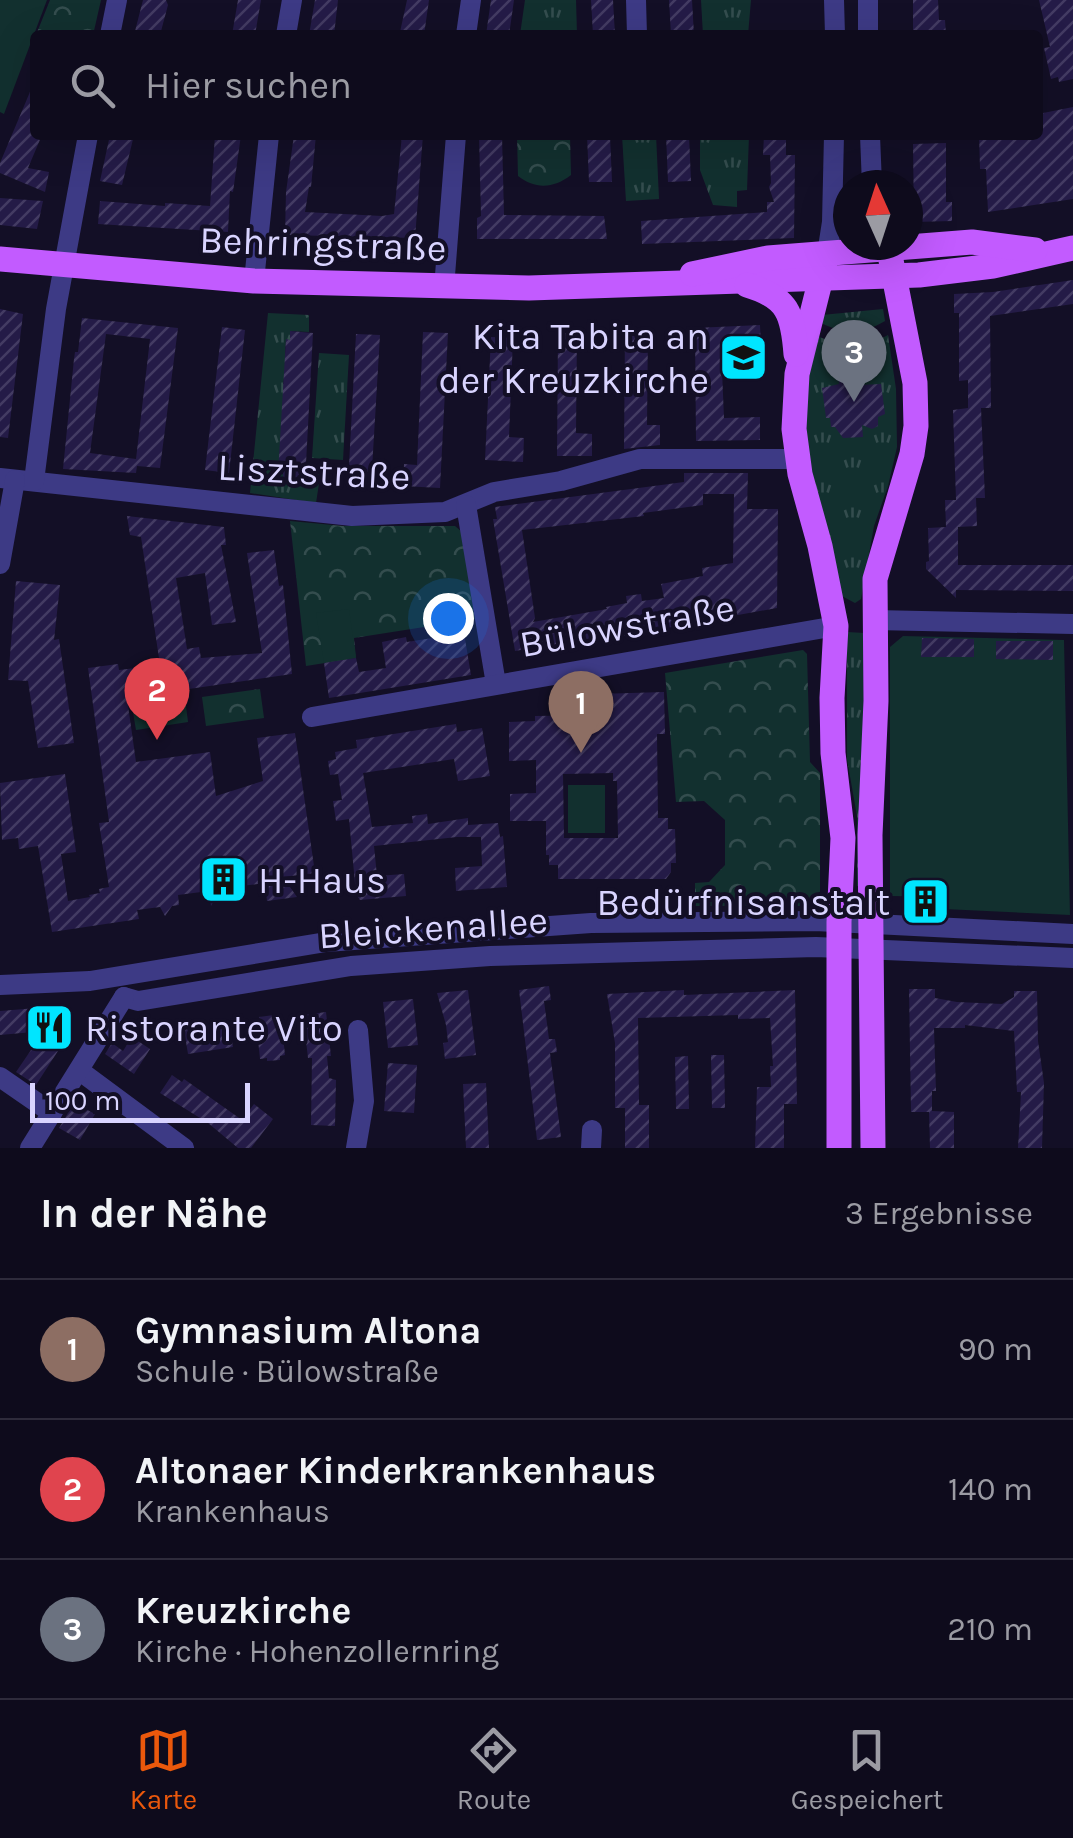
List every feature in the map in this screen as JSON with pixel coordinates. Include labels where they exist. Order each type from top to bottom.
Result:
[{"type":"main road","name":"Behringstraße","points":[[923,260],[993,266],[1061,250]]},
{"type":"main road","name":"Behringstraße","points":[[644,285],[768,258],[825,266]]},
{"type":"main road","name":"Behringstraße","points":[[0,259],[254,280],[444,288],[743,284],[868,260]]},
{"type":"main road","points":[[873,1148],[870,835],[876,580],[912,454],[916,426],[915,383],[891,260]]},
{"type":"main road","points":[[825,266],[797,374],[794,405],[797,459],[836,626],[833,754],[843,838],[838,922],[840,1148]]},
{"type":"main road","points":[[743,284],[770,293],[790,312],[797,374]]},
{"type":"main road","points":[[836,626],[874,620]]},
{"type":"street","points":[[111,30],[117,0]]},
{"type":"street","points":[[287,30],[292,0]]},
{"type":"street","points":[[467,30],[471,0]]},
{"type":"street","points":[[636,0],[638,30]]},
{"type":"street","points":[[834,0],[834,30]]},
{"type":"street","points":[[868,0],[868,30]]},
{"type":"street","points":[[0,564],[87,140]]},
{"type":"street","points":[[254,280],[268,140]]},
{"type":"street","points":[[444,288],[456,140]]},
{"type":"street","points":[[825,266],[832,222],[834,140]]},
{"type":"street","points":[[870,140],[871,170]]},
{"type":"street","name":"Lisztstraße","points":[[16,480],[338,516],[445,512],[494,492],[560,481],[640,459],[797,459]]},
{"type":"street","points":[[466,505],[496,684]]},
{"type":"street","points":[[874,620],[1073,624]]},
{"type":"street","name":"Bülowstraße","points":[[312,717],[836,626]]},
{"type":"street","name":"Bleickenallee","points":[[0,985],[90,980],[326,942],[611,922],[838,922],[1073,934]]},
{"type":"street","name":"Bleickenallee","points":[[124,997],[133,1001],[151,999],[351,966],[490,956],[839,949],[1073,958]]},
{"type":"street","points":[[30,1148],[124,997],[116,976]]},
{"type":"street","points":[[356,1148],[364,1101],[358,1030]]},
{"type":"street","points":[[80,1071],[184,1148]]},
{"type":"street","points":[[0,1077],[52,1113]]},
{"type":"green space","points":[[0,0],[47,0],[36,30],[30,30],[30,45],[4,114],[0,112]]},
{"type":"green space","points":[[50,0],[101,0],[94,30],[38,30]]},
{"type":"green space","points":[[525,0],[576,0],[577,30],[521,30]]},
{"type":"green space","points":[[701,0],[751,0],[748,30],[703,30]]},
{"type":"green space","points":[[517,140],[570,140],[571,175],[545,186],[518,176]]},
{"type":"green space","points":[[622,140],[656,140],[659,199],[626,201]]},
{"type":"green space","points":[[700,140],[749,140],[747,190],[737,191],[737,207],[713,205],[700,170]]},
{"type":"green space","points":[[883,309],[885,321],[861,331],[838,330],[821,323],[822,315]]},
{"type":"green space","points":[[268,313],[309,315],[309,332],[291,331],[290,340],[286,340],[285,354],[289,355],[283,384],[288,385],[279,473],[305,482],[306,469],[321,470],[316,503],[250,493]]},
{"type":"green space","points":[[888,335],[896,389],[897,447],[874,526],[861,599],[855,603],[840,595],[807,466],[806,385],[817,336],[852,345]]},
{"type":"green space","points":[[319,353],[349,355],[343,460],[312,458]]},
{"type":"green space","points":[[290,521],[343,526],[455,526],[462,532],[475,619],[354,638],[356,658],[306,666]]},
{"type":"green space","points":[[349,609],[356,658],[324,663],[316,613]]},
{"type":"green space","points":[[847,632],[864,633],[863,886],[857,886],[857,816],[847,759]]},
{"type":"green space","points":[[903,636],[1064,640],[1070,915],[944,909],[944,897],[890,896],[890,647]]},
{"type":"green space","points":[[803,650],[807,654],[810,762],[820,773],[820,892],[805,906],[695,906],[695,883],[709,882],[725,865],[725,820],[704,801],[676,802],[665,673]]},
{"type":"green space","points":[[260,689],[264,718],[206,726],[202,697]]},
{"type":"green space","points":[[185,699],[188,722],[136,730],[132,706]]},
{"type":"green space","points":[[568,785],[605,785],[605,833],[568,833]]},
{"type":"building","points":[[143,0],[166,0],[161,30],[135,30]]},
{"type":"building","points":[[238,0],[261,0],[256,30],[233,30]]},
{"type":"building","points":[[315,0],[338,0],[335,30],[310,30]]},
{"type":"building","points":[[407,0],[429,0],[425,30],[400,30]]},
{"type":"building","points":[[491,0],[514,0],[510,30],[487,30]]},
{"type":"building","points":[[591,0],[613,0],[615,30],[593,30]]},
{"type":"building","points":[[669,0],[692,0],[694,30],[671,30]]},
{"type":"building","points":[[913,0],[938,0],[939,20],[945,20],[946,30],[913,30]]},
{"type":"building","points":[[1039,0],[1073,0],[1073,79],[1051,79],[1044,48],[1050,47]]},
{"type":"building","points":[[30,92],[30,140],[40,140],[28,168],[49,172],[45,192],[0,173],[0,163]]},
{"type":"building","points":[[1073,107],[1073,199],[988,212],[986,169],[980,169],[979,140],[1043,140],[1043,113]]},
{"type":"building","points":[[109,140],[133,140],[122,185],[100,181]]},
{"type":"building","points":[[215,140],[240,140],[233,192],[230,191],[228,232],[98,224],[100,201],[210,206]]},
{"type":"building","points":[[293,140],[316,140],[305,212],[394,214],[401,140],[423,140],[415,238],[285,235]]},
{"type":"building","points":[[479,140],[502,140],[504,215],[604,216],[607,239],[477,239],[477,218],[481,216]]},
{"type":"building","points":[[587,140],[610,140],[612,182],[589,182]]},
{"type":"building","points":[[666,140],[689,140],[691,181],[668,182]]},
{"type":"building","points":[[764,140],[786,140],[786,155],[795,155],[794,238],[642,244],[641,221],[767,212],[767,202],[774,202],[769,187],[770,155],[763,155]]},
{"type":"building","points":[[946,143],[946,202],[952,202],[952,221],[923,222],[923,170],[913,170],[913,144]]},
{"type":"building","points":[[0,198],[43,201],[37,229],[0,225]]},
{"type":"building","points":[[1073,280],[1073,304],[990,316],[991,408],[981,408],[985,498],[976,498],[977,526],[958,527],[958,565],[1073,565],[1073,591],[956,590],[956,598],[926,569],[928,528],[946,527],[945,500],[956,500],[953,410],[968,408],[968,380],[959,381],[959,313],[954,313],[954,294]]},
{"type":"building","points":[[0,309],[23,314],[8,438],[0,437]]},
{"type":"building","points":[[82,318],[178,328],[160,468],[137,466],[136,473],[63,469],[74,359]],"holes":[[[106,334],[150,339],[136,459],[90,453]]]},
{"type":"building","points":[[760,325],[761,346],[721,347],[724,418],[760,417],[760,440],[696,441],[695,328]]},
{"type":"building","points":[[222,327],[245,330],[229,473],[205,470]]},
{"type":"building","points":[[625,329],[648,329],[647,425],[660,425],[660,445],[624,449]]},
{"type":"building","points":[[290,331],[313,333],[305,482],[283,481],[283,473],[278,473],[286,339],[290,340]]},
{"type":"building","points":[[423,332],[448,333],[440,488],[403,486],[404,464],[417,465]]},
{"type":"building","points":[[558,333],[577,333],[576,433],[592,434],[592,456],[557,456]]},
{"type":"building","points":[[356,334],[380,335],[371,486],[348,484]]},
{"type":"building","points":[[491,337],[513,338],[509,437],[524,438],[523,462],[485,460]]},
{"type":"building","points":[[864,357],[872,368],[860,385],[881,384],[885,414],[878,417],[878,426],[872,429],[862,425],[863,437],[843,438],[831,427],[830,418],[826,418],[822,388],[839,384],[836,363]]},
{"type":"building","points":[[684,473],[748,473],[747,509],[778,509],[777,608],[515,651],[493,519],[497,519],[495,507],[684,482]],"holes":[[[703,494],[734,494],[733,563],[702,568],[703,576],[661,584],[664,598],[642,601],[641,594],[626,596],[627,603],[607,609],[533,622],[522,530],[644,516],[643,513],[703,505]]]},
{"type":"building","points":[[127,516],[224,527],[226,545],[221,545],[236,622],[212,625],[205,573],[176,578],[187,649],[199,647],[201,658],[262,653],[247,553],[274,550],[279,586],[283,585],[292,674],[127,698],[136,762],[210,752],[216,796],[263,781],[257,738],[295,733],[315,873],[283,877],[297,897],[267,901],[265,883],[241,886],[241,892],[221,889],[211,906],[209,891],[178,895],[179,905],[172,906],[165,916],[160,907],[137,910],[139,919],[52,932],[38,846],[19,849],[18,838],[2,840],[0,783],[65,774],[76,852],[61,854],[68,901],[90,897],[109,887],[99,823],[109,822],[88,668],[118,664],[119,670],[160,665],[141,537],[130,535]]},
{"type":"building","points":[[16,581],[60,585],[54,640],[59,639],[74,743],[38,748],[28,681],[8,680]]},
{"type":"building","points":[[464,633],[471,675],[329,698],[324,663],[356,658],[359,672],[386,668],[382,642]]},
{"type":"building","points":[[922,638],[974,639],[974,657],[921,657]]},
{"type":"building","points":[[996,641],[1053,641],[1053,660],[996,659]]},
{"type":"building","points":[[664,692],[665,734],[657,734],[658,818],[668,818],[668,829],[675,829],[676,863],[671,863],[666,879],[558,879],[558,865],[549,865],[546,855],[546,821],[510,821],[510,794],[536,793],[536,760],[509,761],[509,722],[535,721],[535,716],[598,715],[597,694]],"holes":[[[613,773],[613,781],[617,781],[618,838],[564,838],[563,774]]]},
{"type":"building","points":[[456,724],[457,732],[482,728],[490,776],[458,781],[454,759],[363,773],[372,827],[413,823],[412,816],[427,814],[428,824],[468,818],[468,825],[498,823],[500,837],[503,836],[507,887],[456,891],[455,868],[482,866],[481,837],[457,837],[374,846],[377,876],[404,874],[406,896],[360,900],[356,894],[349,819],[336,821],[333,801],[342,800],[338,774],[330,775],[328,761],[336,759],[335,752],[357,748],[356,740]]},
{"type":"building","points":[[549,986],[551,1000],[544,1001],[549,1039],[555,1039],[557,1052],[550,1053],[561,1137],[537,1140],[519,990]]},
{"type":"building","points":[[909,989],[935,989],[935,998],[957,1002],[1002,1004],[1014,997],[1014,991],[1037,991],[1044,1083],[1042,1148],[1018,1148],[1021,1092],[1017,1092],[1014,1031],[965,1025],[934,1028],[936,1091],[932,1091],[932,1111],[954,1112],[954,1148],[930,1148],[929,1112],[911,1112]]},
{"type":"building","points":[[468,990],[476,1055],[445,1059],[446,1025],[437,993]]},
{"type":"building","points":[[684,990],[684,995],[795,990],[797,1104],[784,1104],[784,1148],[755,1148],[757,1087],[771,1087],[770,1018],[738,1019],[738,1015],[638,1018],[639,1105],[649,1105],[649,1148],[625,1148],[625,1108],[615,1108],[615,1043],[607,994]]},
{"type":"building","points":[[413,999],[418,1045],[388,1048],[383,1002]]},
{"type":"building","points":[[49,1007],[67,1037],[36,1085],[16,1072],[44,1031],[0,1035],[0,1011]]},
{"type":"building","points":[[326,1012],[329,1078],[336,1080],[335,1126],[311,1125],[312,1058],[308,1058],[303,1015]]},
{"type":"building","points":[[281,1017],[285,1055],[280,1060],[267,1061],[260,1059],[256,1020]]},
{"type":"building","points":[[229,1023],[233,1047],[188,1054],[184,1030]]},
{"type":"building","points":[[132,1037],[150,1049],[134,1074],[105,1054],[112,1043],[123,1051]]},
{"type":"building","points":[[711,1055],[724,1055],[725,1108],[712,1108]]},
{"type":"building","points":[[688,1056],[689,1109],[676,1109],[675,1057]]},
{"type":"building","points":[[388,1063],[417,1065],[414,1113],[384,1111]]},
{"type":"building","points":[[172,1075],[182,1082],[184,1079],[242,1120],[254,1104],[273,1119],[251,1148],[238,1148],[208,1123],[160,1093]]},
{"type":"building","points":[[486,1083],[489,1148],[466,1148],[463,1084]]},
{"type":"building","points":[[74,1103],[95,1114],[80,1140],[59,1128]]},
{"type":"place","name":"Kita Tabita an der Kreuzkirche","points":[[744,358]]},
{"type":"place","name":"Kreuzkirche","points":[[854,402]]},
{"type":"place","name":"Altonaer Kinderkrankenhaus","points":[[157,740]]},
{"type":"place","name":"Gymnasium Altona","points":[[581,753]]},
{"type":"place","name":"H-Haus","points":[[223,880]]},
{"type":"place","name":"Bedürfnisanstalt","points":[[925,902]]},
{"type":"place","name":"Ristorante Vito","points":[[50,1028]]}]
